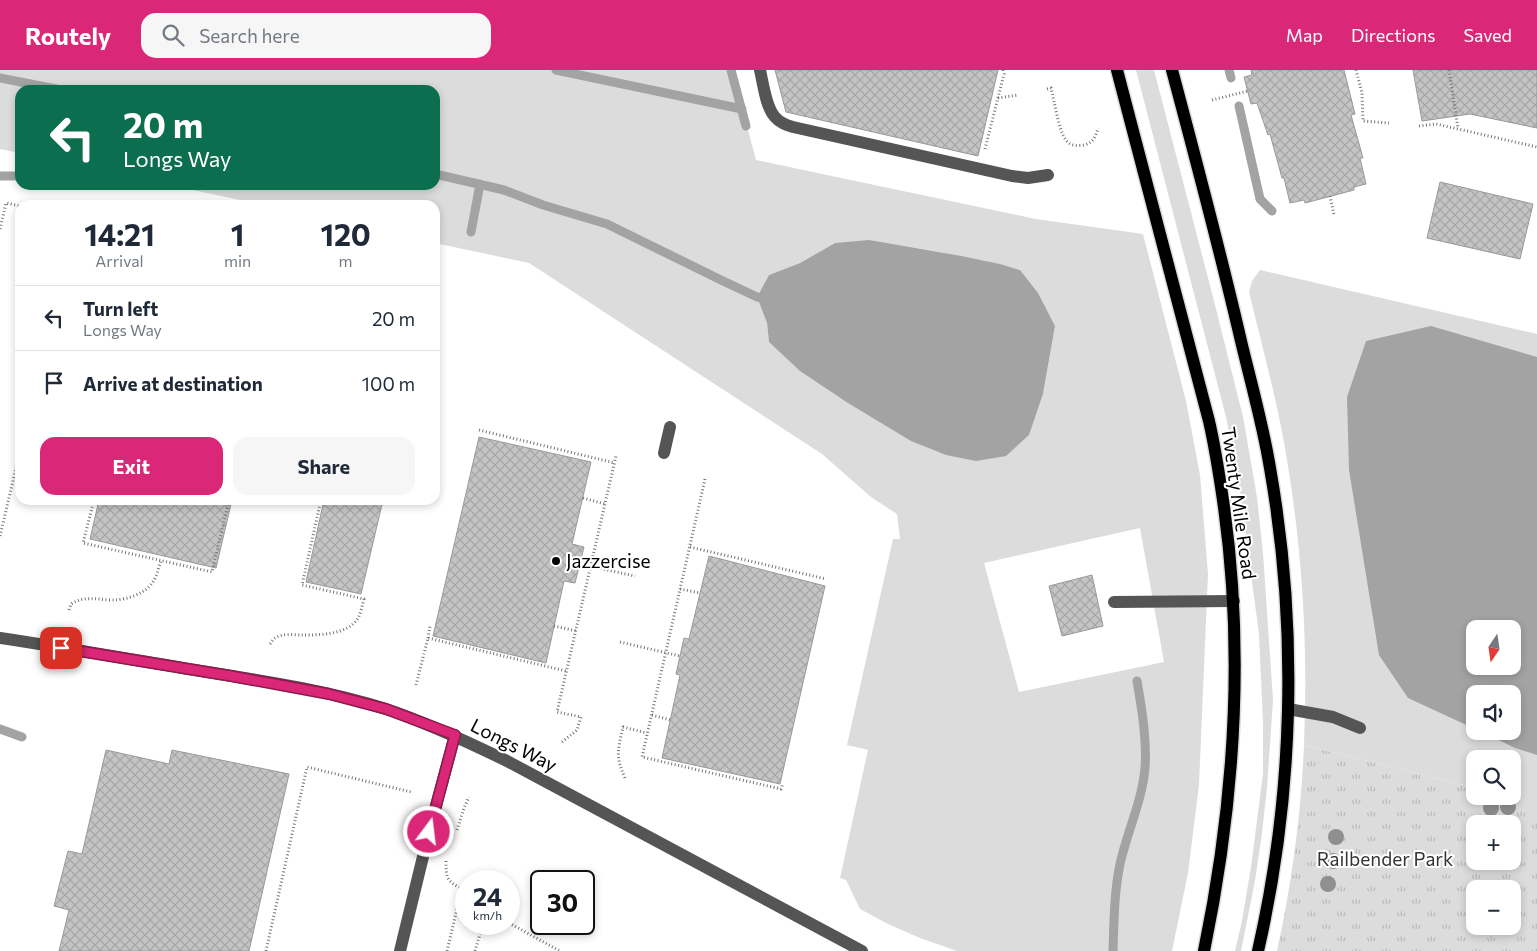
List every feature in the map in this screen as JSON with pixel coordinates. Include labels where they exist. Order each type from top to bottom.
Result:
[{"type":"main road","name":"Twenty Mile Road","points":[[1117,70],[1215,447],[1228,534],[1234,601],[1235,711],[1232,764],[1215,900],[1204,951]]},
{"type":"main road","name":"Twenty Mile Road","points":[[1172,70],[1221,256],[1259,414],[1270,467],[1285,588],[1288,648],[1288,709],[1284,778],[1278,840],[1267,910],[1258,951]]},
{"type":"street","points":[[760,70],[770,111],[782,123],[1012,176],[1028,178],[1048,175]]},
{"type":"street","points":[[664,454],[670,427]]},
{"type":"street","points":[[1114,602],[1234,601]]},
{"type":"street","name":"Longs Way","points":[[0,638],[329,694],[386,709],[455,735],[507,761],[862,951]]},
{"type":"street","points":[[1288,709],[1333,717],[1360,728]]},
{"type":"street","points":[[400,951],[455,735]]},
{"type":"path","points":[[980,169],[1004,74],[1003,70]]},
{"type":"path","points":[[1356,70],[1362,93],[1363,121],[1389,123]]},
{"type":"path","points":[[1450,70],[1458,128]]},
{"type":"path","points":[[1047,89],[1051,88],[1058,118],[1068,143],[1074,145],[1086,144],[1096,137],[1098,128]]},
{"type":"path","points":[[1212,100],[1248,91]]},
{"type":"path","points":[[998,98],[1018,95]]},
{"type":"path","points":[[1419,126],[1436,124],[1537,147]]},
{"type":"path","points":[[1330,196],[1334,215]]},
{"type":"path","points":[[0,229],[6,203],[15,205]]},
{"type":"path","points":[[479,430],[615,463]]},
{"type":"path","points":[[562,742],[577,730],[581,717],[557,712],[616,456]]},
{"type":"path","points":[[0,536],[15,472]]},
{"type":"path","points":[[706,479],[642,757],[781,789],[783,783]]},
{"type":"path","points":[[583,498],[605,504]]},
{"type":"path","points":[[93,505],[83,543],[212,572],[228,505]]},
{"type":"path","points":[[270,644],[276,638],[284,635],[316,634],[340,630],[354,623],[361,610],[364,600],[302,585],[320,505]]},
{"type":"path","points":[[690,547],[826,579]]},
{"type":"path","points":[[69,610],[71,604],[78,599],[112,600],[132,596],[144,591],[152,583],[161,561]]},
{"type":"path","points":[[580,564],[635,576]]},
{"type":"path","points":[[680,589],[700,593]]},
{"type":"path","points":[[416,685],[430,626]]},
{"type":"path","points":[[554,626],[577,631]]},
{"type":"path","points":[[428,638],[566,671]]},
{"type":"path","points":[[620,642],[680,656]]},
{"type":"path","points":[[652,715],[670,720]]},
{"type":"path","points":[[625,778],[619,765],[617,754],[623,727],[648,733]]},
{"type":"path","points":[[266,951],[308,767],[411,792]]},
{"type":"path","points":[[457,830],[464,808],[470,797]]},
{"type":"path","points":[[446,861],[448,879],[450,883],[455,886]]},
{"type":"path","points":[[447,951],[455,917]]},
{"type":"path","points":[[520,929],[560,951]]},
{"type":"path","points":[[475,951],[480,935]]},
{"type":"green space","points":[[0,70],[732,70],[756,160],[1036,219],[1143,234],[1186,401],[1200,475],[1208,574],[1199,785],[1188,873],[1172,951],[957,951],[920,938],[860,909],[846,880],[840,878],[868,750],[847,745],[893,539],[900,539],[897,514],[871,497],[822,454],[529,263],[440,244],[440,200],[240,200],[193,190],[440,190],[440,85],[15,85],[15,152],[0,149]],"holes":[[[869,241],[964,256],[1020,270],[1055,326],[1043,394],[1029,434],[769,342],[767,323],[757,297],[769,275],[800,263],[835,243]],[[1140,528],[1164,662],[1019,692],[984,563]]]},
{"type":"green space","points":[[1136,70],[1154,70],[1243,417],[1257,497],[1263,553],[1273,700],[1262,833],[1255,881],[1241,951],[1235,951],[1251,867],[1263,774],[1259,634],[1238,477],[1226,417]]},
{"type":"green space","points":[[1260,270],[1537,334],[1537,804],[1521,800],[1521,750],[1466,750],[1466,786],[1304,745],[1305,640],[1301,570],[1293,501],[1280,422],[1249,292],[1252,281]]},
{"type":"green space","name":"Railbender Park","points":[[1304,745],[1466,786],[1466,805],[1521,805],[1521,800],[1537,804],[1537,951],[1277,951],[1298,823]]},
{"type":"shaded area","points":[[869,240],[962,256],[1020,270],[1038,293],[1055,326],[1043,394],[1029,435],[1006,456],[976,461],[946,455],[911,441],[800,371],[769,342],[767,323],[757,297],[769,275],[800,263],[835,243]]},
{"type":"shaded area","points":[[1431,326],[1537,357],[1537,755],[1499,740],[1521,740],[1521,685],[1466,685],[1466,725],[1408,698],[1379,655],[1349,470],[1347,397],[1366,341]]},
{"type":"building","points":[[775,70],[998,70],[978,156],[786,112]]},
{"type":"building","points":[[1251,70],[1344,70],[1355,114],[1351,115],[1363,158],[1360,158],[1366,184],[1354,187],[1354,190],[1305,203],[1304,200],[1290,203],[1270,134],[1268,135],[1257,103],[1251,104],[1244,77],[1252,75]]},
{"type":"building","points":[[1413,70],[1537,70],[1537,128],[1470,114],[1422,121]]},
{"type":"building","points":[[1440,182],[1533,204],[1520,259],[1427,238]]},
{"type":"building","points":[[479,437],[591,462],[572,544],[584,547],[575,583],[564,581],[546,663],[433,636]]},
{"type":"building","points":[[98,505],[231,505],[216,568],[90,539]]},
{"type":"building","points":[[323,505],[382,505],[361,594],[306,582]]},
{"type":"building","points":[[709,556],[825,586],[780,784],[662,758],[680,675],[676,674],[684,638],[689,639]]},
{"type":"building","points":[[1092,575],[1103,626],[1062,636],[1049,586]]},
{"type":"building","points":[[106,750],[169,764],[172,750],[289,774],[249,951],[59,951],[69,910],[54,906],[68,851],[82,854]]},
{"type":"waterway","points":[[556,70],[742,109]]},
{"type":"waterway","points":[[731,70],[746,126]]},
{"type":"waterway","points":[[1229,70],[1231,78]]},
{"type":"waterway","points":[[0,78],[36,85]]},
{"type":"waterway","points":[[1239,106],[1260,199],[1272,211]]},
{"type":"waterway","points":[[440,175],[504,190],[543,205],[607,224],[757,297],[768,299]]},
{"type":"waterway","points":[[0,176],[15,176]]},
{"type":"waterway","points":[[471,232],[480,184]]},
{"type":"waterway","points":[[1113,951],[1118,875],[1123,852],[1138,805],[1145,768],[1145,736],[1137,681]]},
{"type":"waterway","points":[[0,729],[22,737]]},
{"type":"place","name":"Jazzercise","points":[[556,561]]},
{"type":"route","points":[[61,648],[274,683],[329,694],[386,709],[455,735],[429,832]]}]
